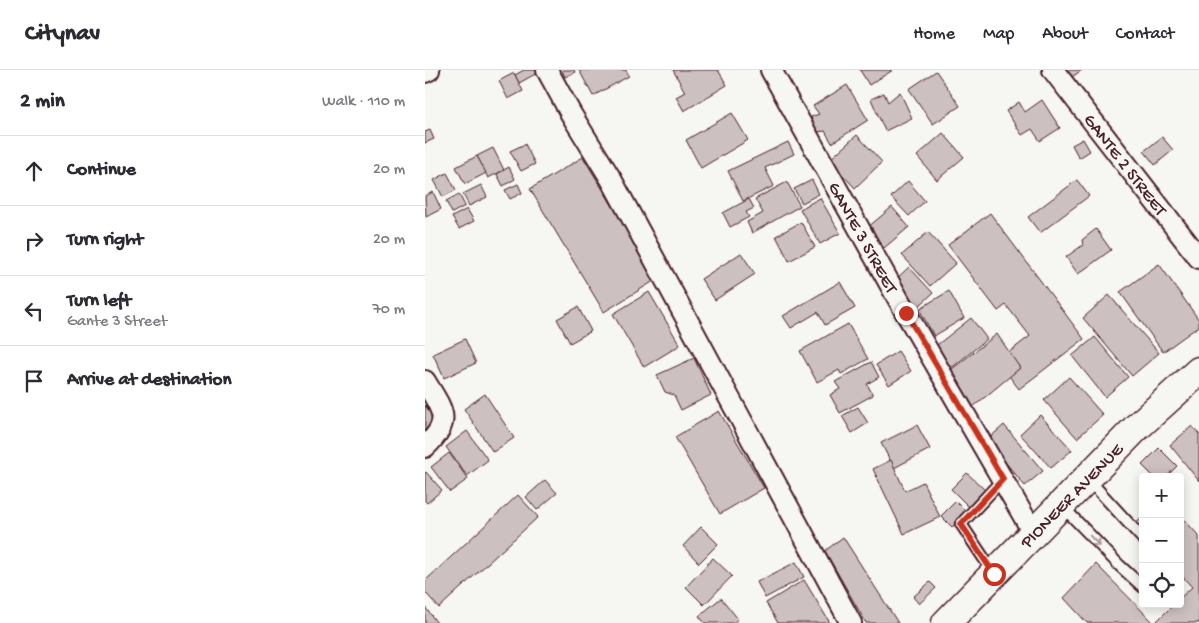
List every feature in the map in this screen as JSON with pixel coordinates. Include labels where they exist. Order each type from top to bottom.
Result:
[{"type":"highway","name":"PIONEER AVENUE","points":[[946,623],[1137,427],[1199,371]]},
{"type":"street","points":[[425,72],[429,70]]},
{"type":"street","points":[[547,70],[571,114],[611,179],[851,623]]},
{"type":"street","name":"GANTE 3 STREET","points":[[771,70],[906,313],[1034,534]]},
{"type":"street","name":"GANTE 2 STREET","points":[[1053,70],[1199,258]]},
{"type":"street","points":[[425,381],[442,410],[443,417],[436,437],[425,448]]},
{"type":"lane","points":[[1088,478],[1139,535]]},
{"type":"lane","points":[[994,574],[961,524],[1003,479]]},
{"type":"lane","points":[[1061,506],[1139,584]]},
{"type":"building","points":[[524,70],[538,70],[539,72],[519,83],[515,75]]},
{"type":"building","points":[[562,70],[574,70],[575,72],[565,77]]},
{"type":"building","points":[[579,70],[626,70],[629,76],[593,96]]},
{"type":"building","points":[[673,70],[718,70],[727,85],[684,111],[676,97],[685,92]]},
{"type":"building","points":[[860,70],[893,70],[869,85]]},
{"type":"building","points":[[1062,70],[1082,70],[1069,79]]},
{"type":"building","points":[[936,71],[960,106],[933,124],[909,89]]},
{"type":"building","points":[[514,73],[523,91],[508,99],[499,81]]},
{"type":"building","points":[[847,85],[868,120],[832,143],[825,131],[817,132],[811,117],[819,114],[813,106]]},
{"type":"building","points":[[900,92],[912,118],[885,131],[871,99],[884,93],[888,102]]},
{"type":"building","points":[[1042,100],[1060,128],[1040,141],[1032,129],[1022,135],[1006,111],[1019,102],[1025,112]]},
{"type":"building","points":[[732,113],[748,140],[701,168],[686,140]]},
{"type":"building","points":[[430,130],[434,139],[425,143],[425,132]]},
{"type":"building","points":[[943,133],[964,157],[937,180],[917,156]]},
{"type":"building","points":[[857,135],[882,162],[855,188],[829,160]]},
{"type":"building","points":[[1162,137],[1173,150],[1155,165],[1144,151]]},
{"type":"building","points":[[1083,139],[1090,151],[1079,158],[1072,145]]},
{"type":"building","points":[[788,142],[794,154],[765,168],[774,186],[743,201],[728,171]]},
{"type":"building","points":[[525,144],[535,164],[521,171],[510,151]]},
{"type":"building","points":[[493,148],[504,170],[488,178],[477,156]]},
{"type":"building","points":[[477,156],[486,173],[465,184],[456,167]]},
{"type":"building","points":[[583,157],[657,279],[604,312],[530,189]]},
{"type":"building","points":[[509,167],[515,179],[503,186],[497,174]]},
{"type":"building","points":[[447,173],[456,190],[443,197],[434,180]]},
{"type":"building","points":[[812,180],[819,194],[802,203],[794,189]]},
{"type":"building","points":[[1077,180],[1089,196],[1040,233],[1028,217]]},
{"type":"building","points":[[908,181],[925,201],[909,216],[891,197]]},
{"type":"building","points":[[787,182],[800,206],[752,233],[747,222],[763,213],[755,199]]},
{"type":"building","points":[[518,184],[522,193],[510,199],[505,190]]},
{"type":"building","points":[[481,185],[487,197],[469,206],[463,194]]},
{"type":"building","points":[[433,192],[441,209],[426,217],[425,196]]},
{"type":"building","points":[[459,194],[465,206],[452,213],[446,201]]},
{"type":"building","points":[[820,198],[840,233],[820,244],[800,209]]},
{"type":"building","points":[[749,199],[754,208],[746,212],[749,217],[730,227],[723,213]]},
{"type":"building","points":[[892,207],[909,227],[884,248],[867,228]]},
{"type":"building","points":[[467,209],[474,221],[459,229],[452,217]]},
{"type":"building","points":[[990,213],[1084,339],[1019,389],[1009,376],[1020,368],[1008,353],[1030,336],[1006,305],[998,311],[948,245]]},
{"type":"building","points":[[801,222],[815,247],[789,261],[776,236]]},
{"type":"building","points":[[1096,229],[1111,250],[1078,274],[1066,257],[1083,245],[1082,240]]},
{"type":"building","points":[[928,232],[956,263],[930,286],[902,255]]},
{"type":"building","points":[[741,253],[755,274],[715,300],[701,279]]},
{"type":"building","points":[[1159,264],[1199,320],[1199,326],[1163,352],[1120,292]]},
{"type":"building","points":[[909,267],[933,293],[918,307],[894,281]]},
{"type":"building","points":[[840,282],[855,308],[825,325],[818,312],[791,328],[783,316]]},
{"type":"building","points":[[949,291],[964,318],[934,336],[919,309]]},
{"type":"building","points":[[649,292],[680,345],[644,367],[613,314]]},
{"type":"building","points":[[1109,295],[1159,353],[1132,376],[1083,318]]},
{"type":"building","points":[[578,307],[591,331],[570,343],[557,319]]},
{"type":"building","points":[[971,318],[987,339],[949,370],[932,349]]},
{"type":"building","points":[[848,324],[868,359],[841,374],[839,370],[817,382],[800,351]]},
{"type":"building","points":[[997,334],[1020,368],[973,407],[947,373]]},
{"type":"building","points":[[1095,337],[1128,377],[1105,397],[1072,356]]},
{"type":"building","points":[[465,339],[476,363],[444,378],[433,354]]},
{"type":"building","points":[[898,351],[911,371],[889,385],[876,365]]},
{"type":"building","points":[[694,358],[711,395],[681,410],[674,395],[665,392],[657,375]]},
{"type":"building","points":[[871,362],[879,377],[867,384],[873,395],[840,413],[830,395],[840,389],[835,382]]},
{"type":"building","points":[[1069,377],[1103,415],[1077,438],[1044,400]]},
{"type":"building","points":[[485,394],[514,438],[493,452],[464,409]]},
{"type":"building","points":[[425,405],[437,422],[425,431]]},
{"type":"building","points":[[858,407],[868,423],[852,433],[842,416]]},
{"type":"building","points":[[719,411],[764,488],[720,514],[675,437]]},
{"type":"building","points":[[1040,415],[1072,450],[1051,468],[1020,434]]},
{"type":"building","points":[[917,425],[930,449],[894,468],[881,443]]},
{"type":"building","points":[[1004,425],[1043,471],[1025,486],[987,440]]},
{"type":"building","points":[[1192,426],[1199,434],[1199,481],[1170,445]]},
{"type":"building","points":[[467,431],[488,460],[467,476],[446,447]]},
{"type":"building","points":[[1159,448],[1177,466],[1170,473],[1150,473],[1142,465]]},
{"type":"building","points":[[449,453],[468,479],[450,492],[431,467]]},
{"type":"building","points":[[891,460],[905,491],[923,482],[940,517],[904,534],[873,469]]},
{"type":"building","points":[[426,472],[442,490],[427,503],[425,501]]},
{"type":"building","points":[[967,473],[986,491],[970,508],[951,489]]},
{"type":"building","points":[[545,480],[557,493],[537,510],[526,497]]},
{"type":"building","points":[[518,495],[538,517],[439,608],[425,592],[425,581]]},
{"type":"building","points":[[956,501],[967,512],[952,527],[941,516]]},
{"type":"building","points":[[1184,519],[1199,536],[1199,623],[1155,623],[1170,608],[1184,608],[1184,594],[1192,587],[1184,578]]},
{"type":"building","points":[[1139,521],[1139,532],[1133,526]]},
{"type":"building","points":[[701,527],[718,544],[699,563],[683,546]]},
{"type":"building","points":[[843,537],[898,623],[866,623],[825,551]]},
{"type":"building","points":[[713,558],[732,576],[704,605],[686,587]]},
{"type":"building","points":[[796,562],[804,577],[765,598],[757,582]]},
{"type":"building","points":[[1096,564],[1154,623],[1087,623],[1064,598]]},
{"type":"building","points":[[804,580],[830,623],[778,623],[766,603]]},
{"type":"building","points":[[930,582],[936,588],[919,604],[913,597]]},
{"type":"building","points":[[721,598],[738,619],[733,623],[705,623],[699,616]]},
{"type":"building","points":[[425,607],[437,623],[425,623]]},
{"type":"route","points":[[906,313],[1003,479],[961,524],[994,574]]}]
